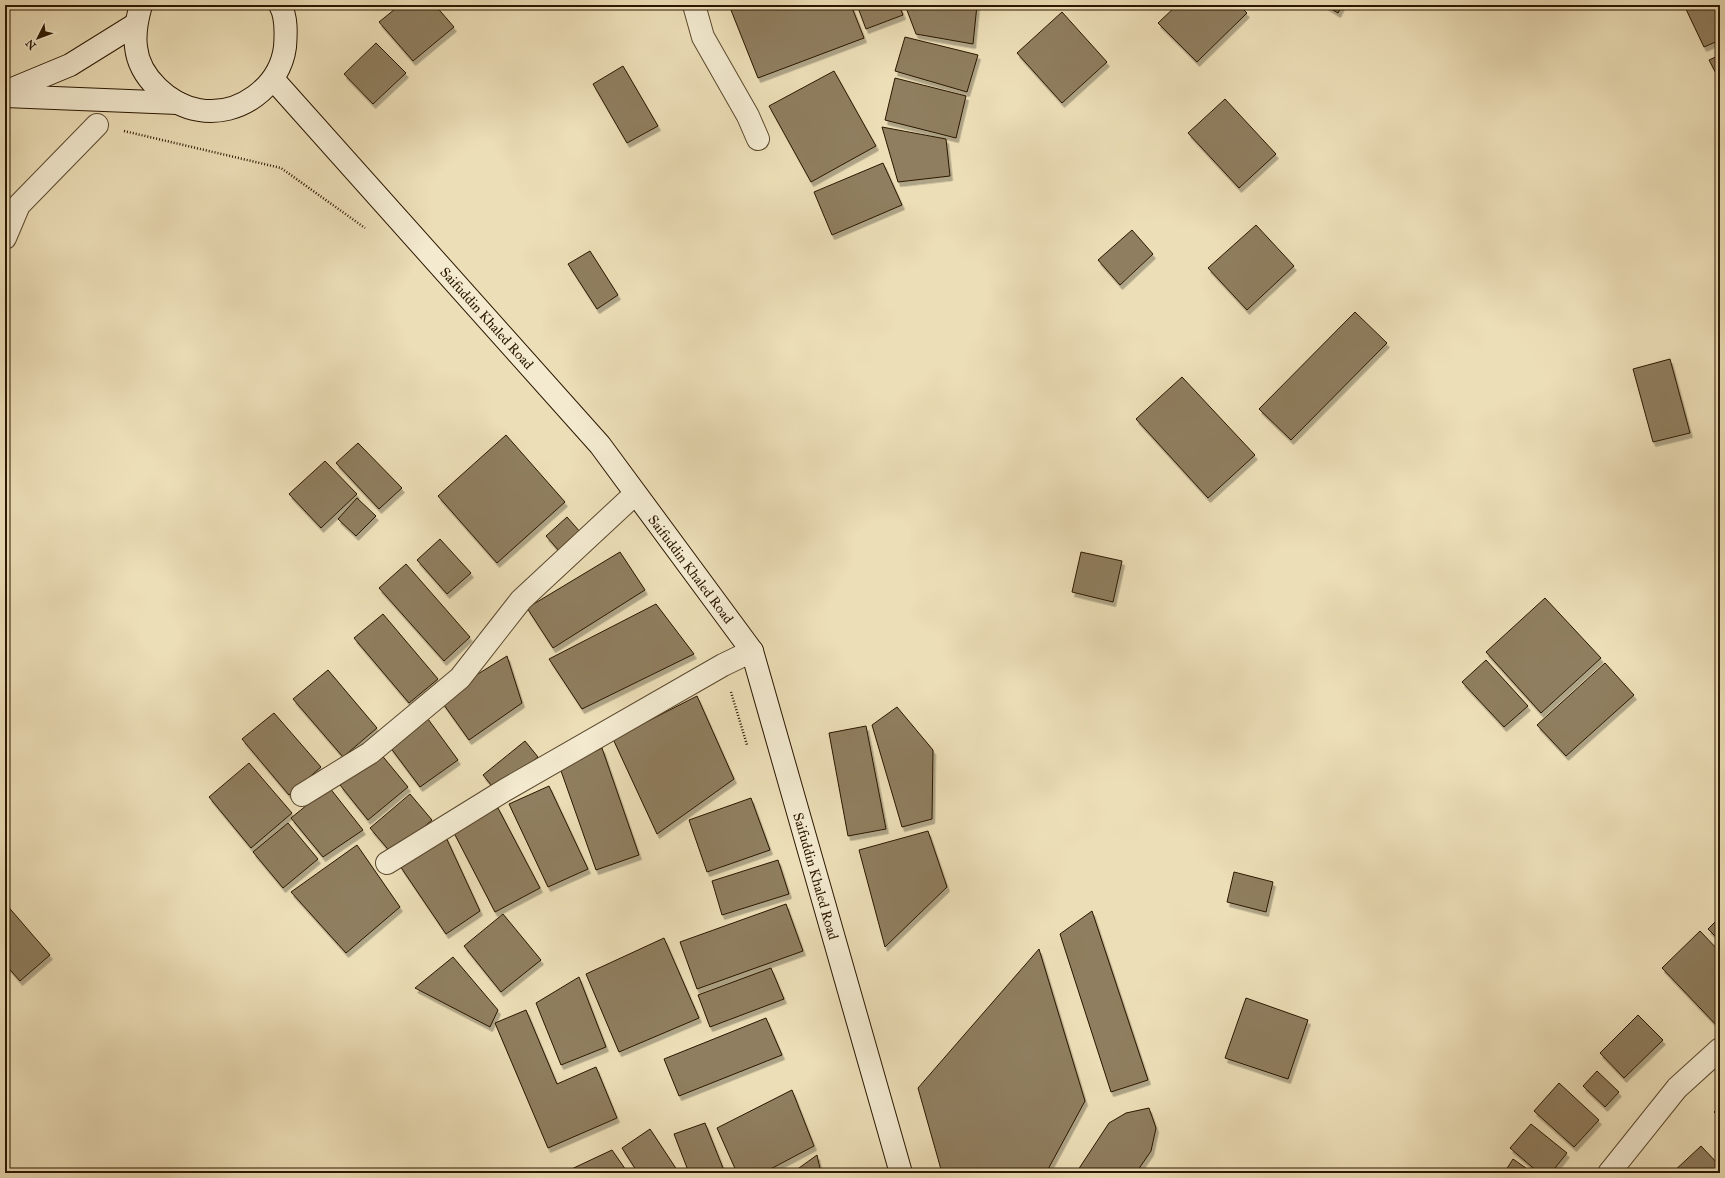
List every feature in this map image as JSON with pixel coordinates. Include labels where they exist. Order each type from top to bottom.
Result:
[{"type":"main road","points":[[138,15],[136,48],[144,71],[159,90],[178,103],[199,110],[220,110],[241,105],[259,94],[273,79],[284,57],[287,32],[280,5]]},
{"type":"main road","points":[[694,5],[703,37],[748,116],[758,139]]},
{"type":"main road","points":[[5,92],[70,65],[138,15]]},
{"type":"main road","name":"Saifuddin Khaled Road","points":[[273,79],[594,439],[752,651],[901,1173]]},
{"type":"main road","points":[[5,96],[178,103]]},
{"type":"main road","points":[[5,238],[19,205],[97,125]]},
{"type":"main road","points":[[302,795],[370,753],[460,678],[521,600],[635,494]]},
{"type":"main road","points":[[387,864],[505,790],[723,665],[752,651]]},
{"type":"main road","points":[[1609,1173],[1677,1088],[1720,1049]]},
{"type":"building","points":[[400,5],[435,5],[454,27],[413,61],[379,22]]},
{"type":"building","points":[[729,5],[851,5],[864,38],[758,78]]},
{"type":"building","points":[[857,5],[899,5],[903,15],[866,29]]},
{"type":"building","points":[[905,5],[977,5],[973,44],[916,34]]},
{"type":"building","points":[[1177,5],[1239,5],[1247,13],[1197,62],[1158,23]]},
{"type":"building","points":[[1325,5],[1342,5],[1338,13]]},
{"type":"building","points":[[1684,5],[1720,5],[1720,40],[1704,47]]},
{"type":"building","points":[[1062,12],[1107,62],[1062,103],[1017,53]]},
{"type":"building","points":[[905,37],[978,55],[967,92],[895,71]]},
{"type":"building","points":[[376,43],[406,73],[373,104],[344,74]]},
{"type":"building","points":[[1720,55],[1720,81],[1709,60]]},
{"type":"building","points":[[623,66],[658,126],[627,143],[593,84]]},
{"type":"building","points":[[834,71],[876,146],[811,182],[769,106]]},
{"type":"building","points":[[895,78],[966,96],[956,138],[885,120]]},
{"type":"building","points":[[1225,99],[1276,154],[1239,188],[1188,133]]},
{"type":"building","points":[[882,127],[946,139],[950,176],[898,182]]},
{"type":"building","points":[[883,163],[902,205],[832,235],[814,192]]},
{"type":"building","points":[[1256,225],[1294,266],[1247,310],[1208,268]]},
{"type":"building","points":[[1132,230],[1153,254],[1120,285],[1098,260]]},
{"type":"building","points":[[590,251],[618,295],[597,309],[568,264]]},
{"type":"building","points":[[1355,312],[1387,343],[1291,440],[1259,409]]},
{"type":"building","points":[[1670,359],[1690,433],[1653,442],[1633,369]]},
{"type":"building","points":[[1182,377],[1255,455],[1208,498],[1136,419]]},
{"type":"building","points":[[506,435],[565,502],[497,563],[438,496]]},
{"type":"building","points":[[358,443],[402,488],[379,509],[336,463]]},
{"type":"building","points":[[325,461],[357,494],[321,528],[289,494]]},
{"type":"building","points":[[357,498],[376,516],[356,536],[338,519]]},
{"type":"building","points":[[567,517],[581,533],[560,552],[546,536]]},
{"type":"building","points":[[440,539],[471,573],[447,594],[417,560]]},
{"type":"building","points":[[620,552],[645,590],[553,648],[527,608]]},
{"type":"building","points":[[1081,552],[1122,561],[1113,602],[1072,592]]},
{"type":"building","points":[[406,564],[470,637],[444,661],[379,588]]},
{"type":"building","points":[[1545,598],[1601,658],[1541,713],[1486,652]]},
{"type":"building","points":[[656,604],[694,654],[582,709],[549,659]]},
{"type":"building","points":[[383,614],[438,679],[409,703],[354,638]]},
{"type":"building","points":[[507,656],[522,703],[469,740],[439,698]]},
{"type":"building","points":[[1486,660],[1528,706],[1504,727],[1462,682]]},
{"type":"building","points":[[1605,663],[1634,695],[1566,756],[1537,725]]},
{"type":"building","points":[[328,670],[377,728],[343,757],[293,699]]},
{"type":"building","points":[[697,696],[734,779],[657,834],[613,739]]},
{"type":"building","points":[[897,707],[933,750],[932,819],[902,827],[872,725]]},
{"type":"building","points":[[274,713],[321,767],[289,795],[242,739]]},
{"type":"building","points":[[428,719],[458,760],[420,787],[390,747]]},
{"type":"building","points":[[866,726],[886,829],[848,836],[829,733]]},
{"type":"building","points":[[525,741],[538,757],[496,791],[483,775]]},
{"type":"building","points":[[602,748],[639,855],[596,870],[560,768]]},
{"type":"building","points":[[380,753],[408,787],[368,820],[340,785]]},
{"type":"building","points":[[249,763],[292,813],[251,848],[209,797]]},
{"type":"building","points":[[549,786],[588,869],[548,887],[509,804]]},
{"type":"building","points":[[329,787],[363,830],[323,857],[291,818]]},
{"type":"building","points":[[410,794],[432,820],[392,854],[370,828]]},
{"type":"building","points":[[751,798],[770,850],[707,872],[689,820]]},
{"type":"building","points":[[498,808],[540,888],[495,912],[453,831]]},
{"type":"building","points":[[288,823],[318,859],[283,888],[253,852]]},
{"type":"building","points":[[928,831],[947,887],[885,947],[859,850]]},
{"type":"building","points":[[444,833],[480,911],[446,934],[400,866]]},
{"type":"building","points":[[357,845],[400,907],[346,953],[291,892]]},
{"type":"building","points":[[778,860],[789,894],[722,915],[712,881]]},
{"type":"building","points":[[1234,872],[1273,882],[1266,912],[1227,902]]},
{"type":"building","points":[[5,903],[50,955],[20,981],[5,964]]},
{"type":"building","points":[[786,904],[803,951],[697,989],[680,942]]},
{"type":"building","points":[[1092,911],[1148,1080],[1111,1092],[1060,934]]},
{"type":"building","points":[[503,914],[541,960],[501,992],[464,946]]},
{"type":"building","points":[[1720,917],[1720,941],[1708,929]]},
{"type":"building","points":[[1700,931],[1720,952],[1720,1029],[1662,968]]},
{"type":"building","points":[[664,938],[699,1018],[619,1052],[586,974]]},
{"type":"building","points":[[1039,949],[1085,1101],[1046,1173],[942,1173],[918,1088]]},
{"type":"building","points":[[453,957],[498,1010],[490,1027],[415,988]]},
{"type":"building","points":[[771,968],[784,999],[710,1027],[698,995]]},
{"type":"building","points":[[579,977],[606,1047],[561,1065],[536,1003]]},
{"type":"building","points":[[1246,998],[1308,1020],[1288,1079],[1225,1058]]},
{"type":"building","points":[[526,1010],[557,1084],[596,1067],[617,1118],[548,1148],[495,1023]]},
{"type":"building","points":[[1638,1015],[1663,1040],[1624,1078],[1600,1053]]},
{"type":"building","points":[[766,1018],[782,1055],[679,1096],[664,1059]]},
{"type":"building","points":[[1597,1071],[1619,1092],[1605,1107],[1583,1086]]},
{"type":"building","points":[[1559,1083],[1599,1120],[1574,1147],[1534,1111]]},
{"type":"building","points":[[792,1090],[814,1146],[763,1173],[737,1173],[717,1128]]},
{"type":"building","points":[[1720,1106],[1720,1118],[1714,1112]]},
{"type":"building","points":[[1149,1108],[1156,1128],[1151,1151],[1136,1173],[1076,1173],[1109,1123],[1126,1113]]},
{"type":"building","points":[[705,1123],[725,1173],[689,1173],[674,1134]]},
{"type":"building","points":[[1531,1124],[1567,1153],[1551,1173],[1539,1173],[1510,1148]]},
{"type":"building","points":[[650,1129],[679,1173],[638,1173],[622,1148]]},
{"type":"building","points":[[1701,1146],[1720,1166],[1720,1173],[1672,1173]]},
{"type":"building","points":[[612,1150],[628,1173],[563,1173]]},
{"type":"building","points":[[817,1155],[821,1173],[792,1173]]},
{"type":"building","points":[[1513,1159],[1533,1173],[1504,1173]]}]
